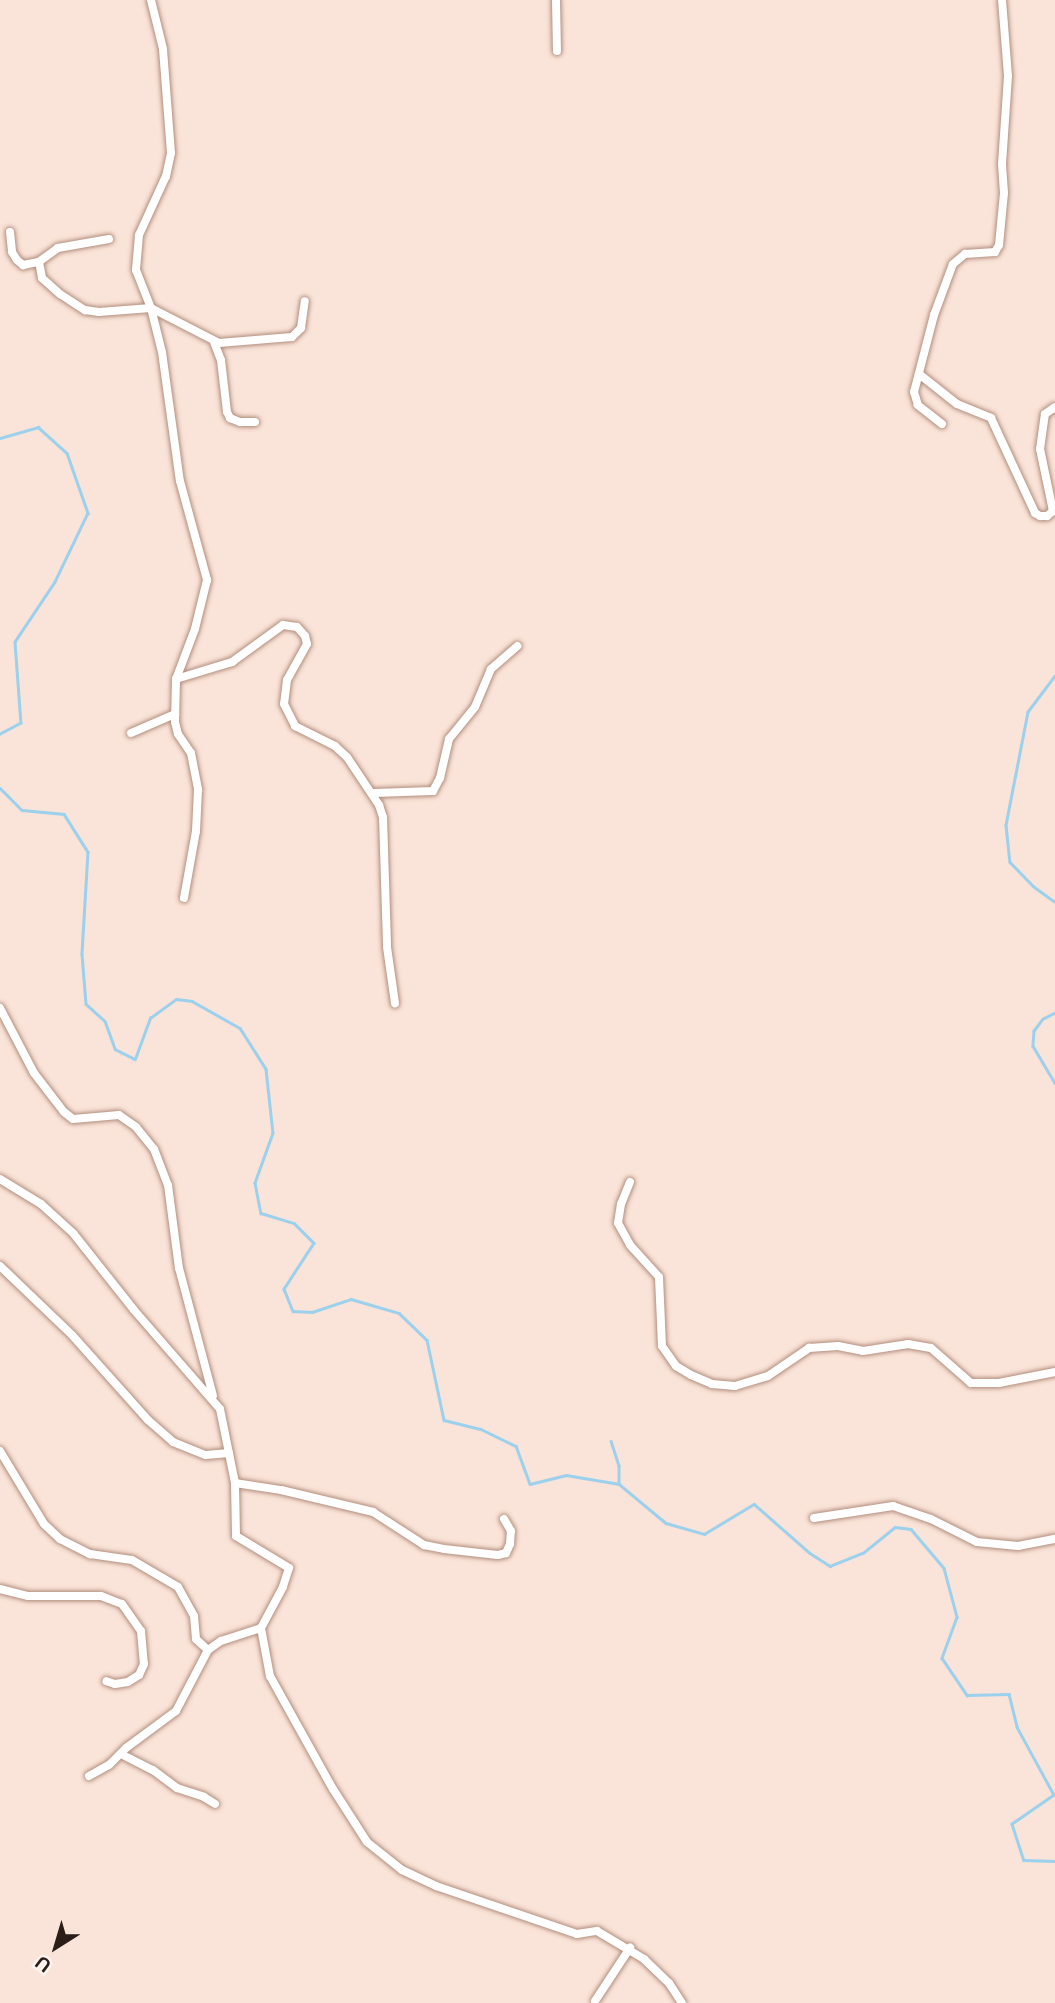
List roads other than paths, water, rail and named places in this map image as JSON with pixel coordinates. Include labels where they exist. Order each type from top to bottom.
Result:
[{"type":"street","points":[[151,0],[163,49],[171,153],[166,176],[149,209],[135,250],[136,270],[151,307],[162,352],[180,481],[206,574],[195,629],[176,679],[175,714],[178,734],[191,753],[198,790],[196,831],[184,898]]},
{"type":"street","points":[[556,0],[557,51]]},
{"type":"street","points":[[942,424],[915,401],[914,392],[934,315],[956,259],[965,254],[989,254],[995,252],[999,245],[1004,193],[1002,164],[1008,76],[1002,0]]},
{"type":"street","points":[[10,232],[12,252],[23,265],[38,262],[58,248],[109,239]]},
{"type":"street","points":[[38,262],[39,272],[45,283],[85,310],[99,312],[151,307],[214,342],[292,337],[301,328],[305,301]]},
{"type":"street","points":[[214,342],[220,360],[230,418],[240,422],[255,422]]},
{"type":"street","points":[[919,374],[957,404],[991,418],[1035,513],[1040,516],[1047,516],[1053,511],[1040,449],[1045,415],[1055,407]]},
{"type":"street","points":[[176,679],[232,662],[280,626],[297,627],[307,642],[287,680],[284,699],[287,713],[298,727],[338,748],[374,793],[383,817],[387,947],[395,1003]]},
{"type":"street","points":[[374,793],[433,791],[440,778],[447,743],[475,707],[491,669],[517,646]]},
{"type":"street","points":[[131,733],[175,714]]},
{"type":"street","points":[[0,1008],[34,1073],[64,1112],[73,1119],[119,1115],[136,1127],[154,1149],[168,1185],[179,1268],[214,1399],[223,1417],[235,1483],[236,1536],[289,1568],[284,1587],[261,1628],[270,1676],[357,1829],[379,1854],[402,1870],[436,1886],[577,1934],[597,1931],[630,1948],[669,1983],[682,2003]]},
{"type":"street","points":[[0,1180],[41,1204],[74,1233],[134,1310],[214,1399]]},
{"type":"street","points":[[630,1182],[619,1210],[618,1223],[630,1245],[659,1277],[662,1346],[676,1366],[691,1375],[712,1384],[735,1386],[768,1376],[808,1348],[838,1346],[863,1351],[908,1344],[931,1348],[971,1383],[999,1383],[1055,1372]]},
{"type":"street","points":[[0,1266],[72,1335],[148,1420],[173,1442],[206,1455],[229,1453]]},
{"type":"street","points":[[0,1451],[44,1524],[60,1539],[90,1554],[132,1560],[178,1587],[194,1616],[196,1639],[208,1650]]},
{"type":"street","points":[[235,1483],[281,1490],[373,1512],[424,1545],[444,1549],[498,1555],[506,1553],[511,1531],[504,1519]]},
{"type":"street","points":[[814,1518],[893,1506],[931,1519],[977,1542],[1018,1545],[1055,1539]]},
{"type":"street","points":[[0,1589],[27,1596],[101,1596],[126,1607],[142,1635],[144,1664],[139,1675],[128,1682],[115,1684],[106,1681]]},
{"type":"street","points":[[89,1776],[109,1765],[176,1712],[208,1650],[221,1642],[261,1628]]},
{"type":"street","points":[[121,1754],[158,1773],[177,1788],[204,1797],[215,1804]]},
{"type":"street","points":[[595,2001],[630,1948]]},
{"type":"waterway","points":[[0,438],[38,427],[67,453],[88,513],[55,582],[15,642],[21,723],[0,734]]},
{"type":"waterway","points":[[1055,676],[1028,712],[1006,825],[1010,862],[1033,886],[1055,902]]},
{"type":"waterway","points":[[0,788],[22,810],[64,814],[88,852],[82,954],[86,1004],[105,1021],[115,1049],[135,1059],[150,1018],[176,999],[192,1001],[240,1028],[266,1069],[273,1133],[255,1183],[261,1213],[294,1223],[314,1243],[284,1289],[293,1311],[312,1312],[351,1299],[399,1313],[427,1340],[444,1420],[481,1429],[516,1446],[530,1484],[566,1475],[619,1484]]},
{"type":"waterway","points":[[1055,1013],[1043,1019],[1034,1031],[1033,1046],[1055,1083]]},
{"type":"waterway","points":[[611,1441],[619,1466],[619,1484],[666,1523],[704,1534],[754,1504],[810,1553],[830,1566],[863,1553],[895,1527],[911,1529],[944,1568],[957,1617],[942,1658],[967,1695],[1009,1694],[1017,1727],[1054,1795],[1012,1824],[1024,1860],[1055,1861]]}]
